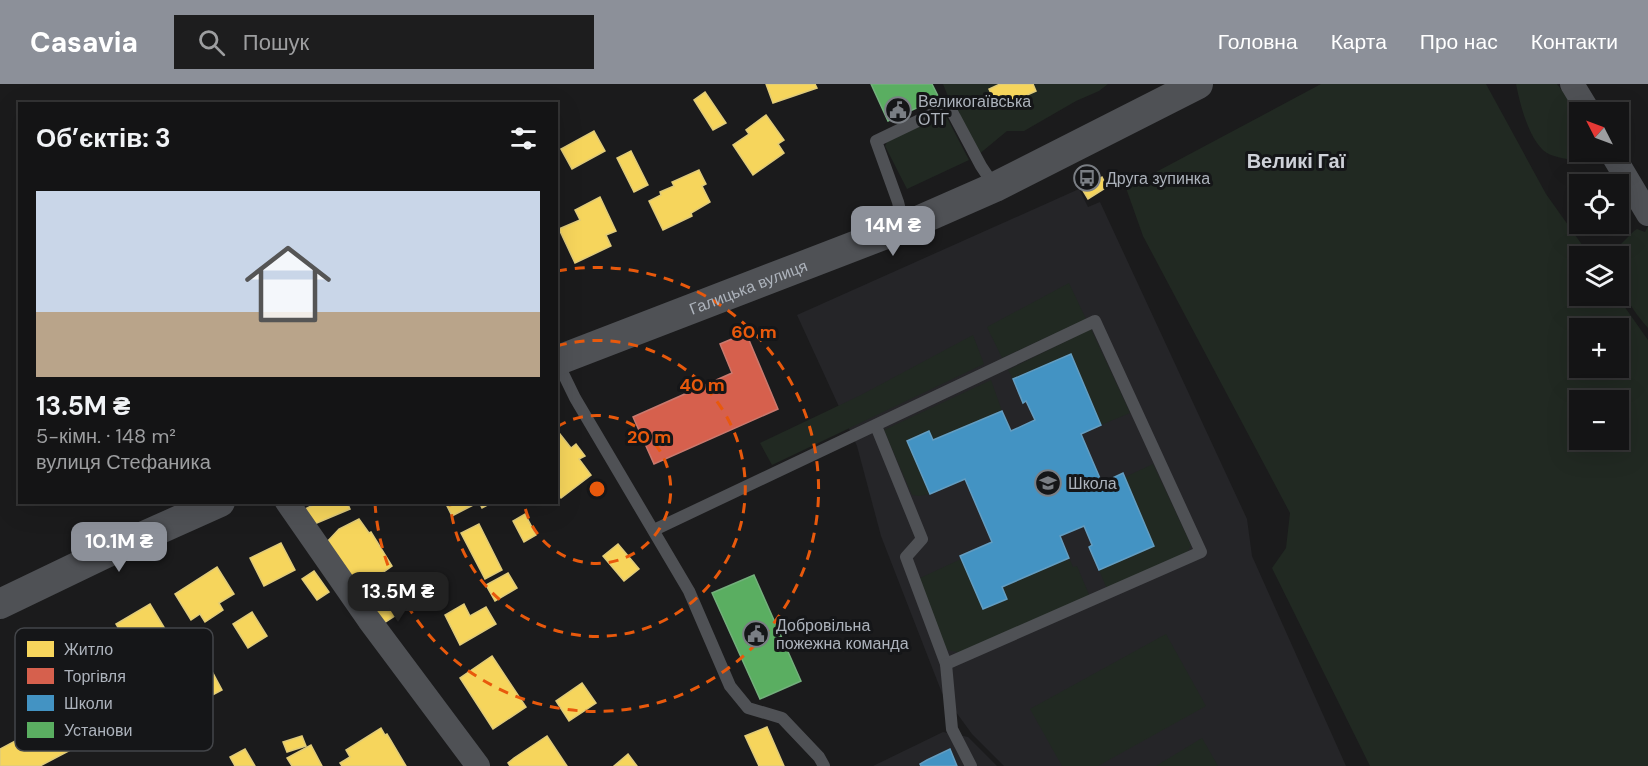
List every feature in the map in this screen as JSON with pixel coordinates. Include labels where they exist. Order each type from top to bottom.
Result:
[{"type":"street","name":"Галицька вулиця","points":[[558,361],[904,226],[995,187],[1198,84]]},
{"type":"street","points":[[1572,84],[1583,102]]},
{"type":"street","points":[[1617,162],[1648,214]]},
{"type":"street","points":[[0,604],[215,504]]},
{"type":"street","points":[[288,504],[369,620],[478,766]]},
{"type":"lane","points":[[904,226],[898,202],[876,141],[949,106],[981,166],[995,187]]},
{"type":"lane","points":[[654,530],[1095,321],[1201,552],[946,664]]},
{"type":"lane","points":[[558,363],[575,398],[689,591],[730,686],[748,708],[782,718],[819,757],[824,766]]},
{"type":"lane","points":[[876,426],[922,539],[906,558],[946,664],[952,729],[971,766]]},
{"type":"shaded area","points":[[943,84],[1108,84],[1024,131],[1007,131],[978,155],[956,126],[960,113],[949,99]]},
{"type":"shaded area","points":[[1321,84],[1486,84],[1546,194],[1569,226],[1569,234],[1574,234],[1583,246],[1569,246],[1569,306],[1624,306],[1648,340],[1648,766],[1370,766],[1272,568],[1286,548],[1290,513],[1143,236],[1126,188]]},
{"type":"shaded area","points":[[1516,84],[1557,84],[1571,102],[1569,159],[1554,156],[1541,147],[1530,131]]},
{"type":"shaded area","points":[[945,114],[969,160],[907,189],[885,146],[887,142]]},
{"type":"shaded area","name":"Школа","points":[[1079,189],[1088,207],[1100,202],[1247,519],[1252,556],[1346,766],[1004,766],[972,734],[942,693],[881,536],[857,446],[797,315]]},
{"type":"shaded area","points":[[1648,226],[1648,328],[1629,302],[1629,246],[1619,246],[1637,229],[1645,232]]},
{"type":"shaded area","points":[[1069,283],[1086,319],[1002,358],[987,327]]},
{"type":"shaded area","points":[[1091,329],[1130,413],[1101,425],[1071,354],[1013,379],[1008,370]]},
{"type":"shaded area","points":[[973,335],[984,364],[772,465],[760,443],[861,395]]},
{"type":"shaded area","points":[[991,380],[1002,411],[933,440],[929,431],[907,440],[930,494],[912,495],[884,430]]},
{"type":"shaded area","points":[[1153,464],[1191,545],[1186,555],[1107,589],[1099,570],[1154,546],[1125,477]]},
{"type":"shaded area","points":[[1069,558],[1073,567],[1077,566],[1090,597],[962,653],[947,650],[918,579],[961,559],[983,609],[1006,599],[1002,587]]},
{"type":"shaded area","points":[[1166,634],[1206,706],[1098,766],[1062,766],[1030,709]]},
{"type":"shaded area","points":[[943,732],[968,737],[997,766],[873,766]]},
{"type":"shaded area","points":[[1202,738],[1218,766],[1156,766]]},
{"type":"building: Житло","points":[[766,84],[815,84],[817,88],[773,103]]},
{"type":"building: Житло","points":[[1000,84],[1033,84],[1036,91],[998,108],[989,89]]},
{"type":"building: Житло","points":[[705,92],[726,123],[713,130],[694,100]]},
{"type":"building: Житло","points":[[766,115],[784,140],[778,144],[784,153],[753,175],[733,145],[749,134],[746,130]]},
{"type":"building: Житло","points":[[594,131],[605,151],[572,169],[561,149]]},
{"type":"building: Житло","points":[[631,151],[648,185],[634,192],[617,158]]},
{"type":"building: Житло","points":[[699,170],[706,184],[702,186],[710,202],[691,213],[692,216],[663,230],[649,201],[661,195],[660,192],[674,186],[672,182]]},
{"type":"building: Житло","points":[[1102,177],[1107,187],[1088,199],[1082,189]]},
{"type":"building: Житло","points":[[600,197],[616,231],[606,235],[611,246],[575,263],[559,229],[580,220],[575,210]]},
{"type":"building: Житло","points":[[558,432],[571,448],[576,444],[585,456],[579,459],[591,475],[561,498],[558,494]]},
{"type":"building: Житло","points":[[315,504],[348,504],[350,509],[312,525],[305,509]]},
{"type":"building: Житло","points":[[446,504],[475,504],[452,516]]},
{"type":"building: Житло","points":[[525,514],[536,535],[524,542],[513,521]]},
{"type":"building: Житло","points":[[359,519],[369,533],[371,532],[392,566],[358,590],[325,544],[339,529]]},
{"type":"building: Житло","points":[[479,524],[502,570],[485,579],[461,533]]},
{"type":"building: Житло","points":[[281,543],[295,570],[264,586],[250,558]]},
{"type":"building: Житло","points":[[618,544],[639,569],[624,581],[603,556]]},
{"type":"building: Житло","points":[[217,567],[234,594],[219,603],[223,610],[205,622],[200,614],[191,620],[175,594]]},
{"type":"building: Житло","points":[[314,571],[329,592],[317,600],[302,579]]},
{"type":"building: Житло","points":[[508,573],[517,588],[495,601],[486,585]]},
{"type":"building: Житло","points":[[389,581],[407,608],[384,623],[367,596]]},
{"type":"building: Житло","points":[[150,604],[164,628],[118,628],[116,624]]},
{"type":"building: Житло","points":[[464,604],[470,616],[486,607],[496,624],[460,645],[445,615]]},
{"type":"building: Житло","points":[[252,612],[267,636],[248,648],[233,624]]},
{"type":"building: Житло","points":[[492,656],[526,707],[493,729],[460,678]]},
{"type":"building: Житло","points":[[213,673],[222,690],[213,695]]},
{"type":"building: Житло","points":[[582,683],[596,703],[569,721],[556,701]]},
{"type":"building: Житло","points":[[767,727],[784,766],[759,766],[745,736]]},
{"type":"building: Житло","points":[[381,728],[406,766],[342,766],[340,763],[350,757],[346,750]]},
{"type":"building: Житло","points":[[302,736],[306,746],[287,752],[283,742]]},
{"type":"building: Житло","points":[[547,736],[567,766],[510,766],[508,763],[514,758]]},
{"type":"building: Житло","points":[[15,741],[15,751],[69,751],[40,766],[0,766],[0,749]]},
{"type":"building: Житло","points":[[311,745],[322,766],[292,766],[287,758]]},
{"type":"building: Житло","points":[[245,749],[255,766],[235,766],[230,757]]},
{"type":"building: Житло","points":[[628,754],[637,766],[614,766]]},
{"type":"building: Торгівля","points":[[746,333],[778,409],[654,464],[633,417],[732,373],[720,344]]},
{"type":"building: Школи","points":[[1071,354],[1101,425],[1081,434],[1102,483],[1123,473],[1154,546],[1099,570],[1089,547],[1092,545],[1084,526],[1060,536],[1069,558],[1002,587],[1007,599],[983,609],[960,556],[992,542],[965,479],[930,494],[907,441],[929,431],[933,440],[1002,411],[1011,431],[1035,420],[1026,401],[1023,403],[1013,379]]},
{"type":"building: Школи","points":[[950,749],[957,766],[921,766],[920,764]]},
{"type":"building: Установи","name":"Великогаївська ОТГ","points":[[871,84],[932,84],[939,98],[888,121]]},
{"type":"building: Установи","points":[[754,575],[801,681],[760,699],[712,593]]},
{"type":"place","name":"Великогаївська ОТГ","points":[[898,110]]},
{"type":"place","name":"Друга зупинка","points":[[1087,178]]},
{"type":"place","name":"Школа","points":[[1048,483]]},
{"type":"place","name":"Добровільна пожежна команда","points":[[756,634]]},
{"type":"district","name":"Великі Гаї","points":[[1296,161]]}]
